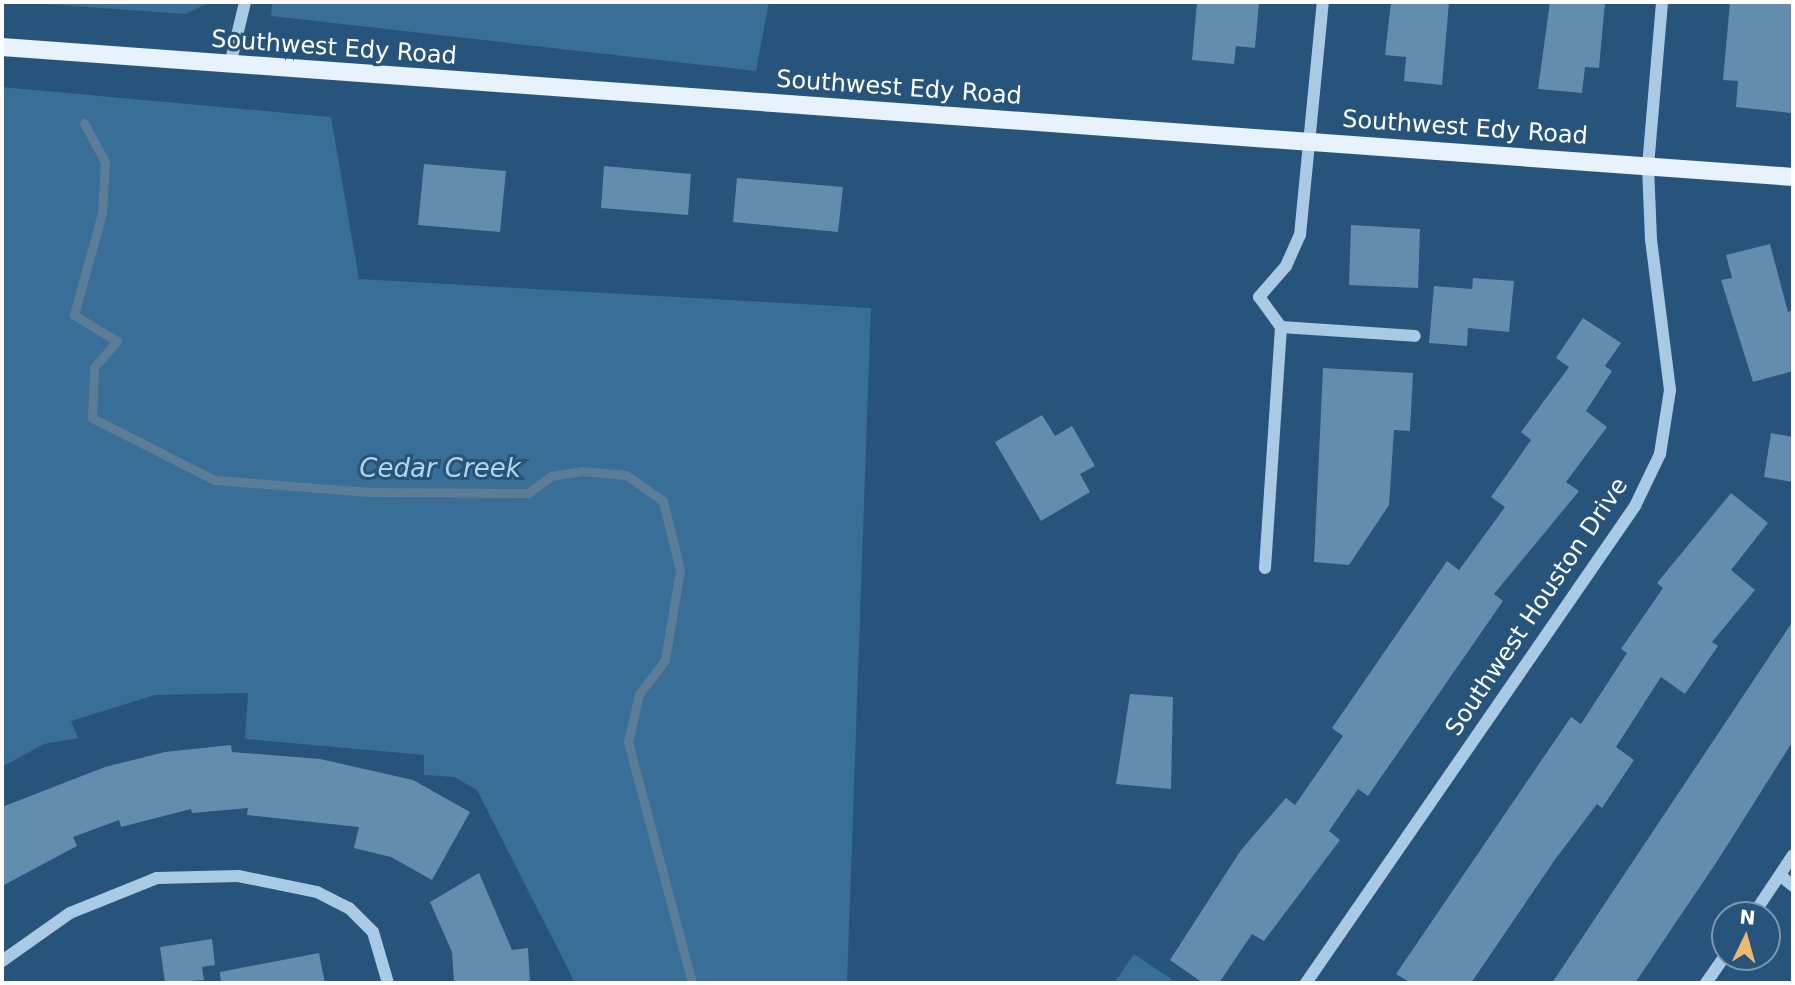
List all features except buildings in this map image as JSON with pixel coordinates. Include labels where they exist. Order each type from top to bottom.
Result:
[{"type":"main road","name":"Southwest Edy Road","points":[[2,47],[1793,177]]},
{"type":"street","points":[[230,65],[245,2]]},
{"type":"street","points":[[1265,568],[1281,327],[1259,297],[1286,266],[1300,235],[1323,2]]},
{"type":"street","name":"Southwest Houston Drive","points":[[1306,983],[1635,506],[1660,454],[1670,390],[1651,239],[1648,166],[1662,2]]},
{"type":"street","points":[[1281,327],[1415,336]]},
{"type":"street","points":[[1762,901],[1793,855]]},
{"type":"street","points":[[1780,875],[1793,886]]},
{"type":"street","points":[[2,961],[70,913],[157,878],[238,876],[317,892],[349,908],[373,932],[388,983]]},
{"type":"shaded area","points":[[16,2],[210,2],[186,14]]},
{"type":"shaded area","points":[[272,2],[769,2],[756,71],[271,16]]},
{"type":"shaded area","points":[[2,87],[331,117],[359,279],[871,308],[847,983],[575,983],[477,790],[454,777],[424,775],[424,755],[245,739],[248,693],[155,695],[71,721],[78,738],[44,744],[2,767]]},
{"type":"shaded area","points":[[1134,954],[1177,983],[1114,983]]},
{"type":"waterway","name":"Cedar Creek","points":[[84,123],[105,162],[102,213],[74,315],[117,341],[94,367],[92,418],[215,480],[370,492],[528,493],[551,476],[581,471],[626,475],[663,501],[680,570],[665,660],[639,694],[628,742],[692,983]]}]
